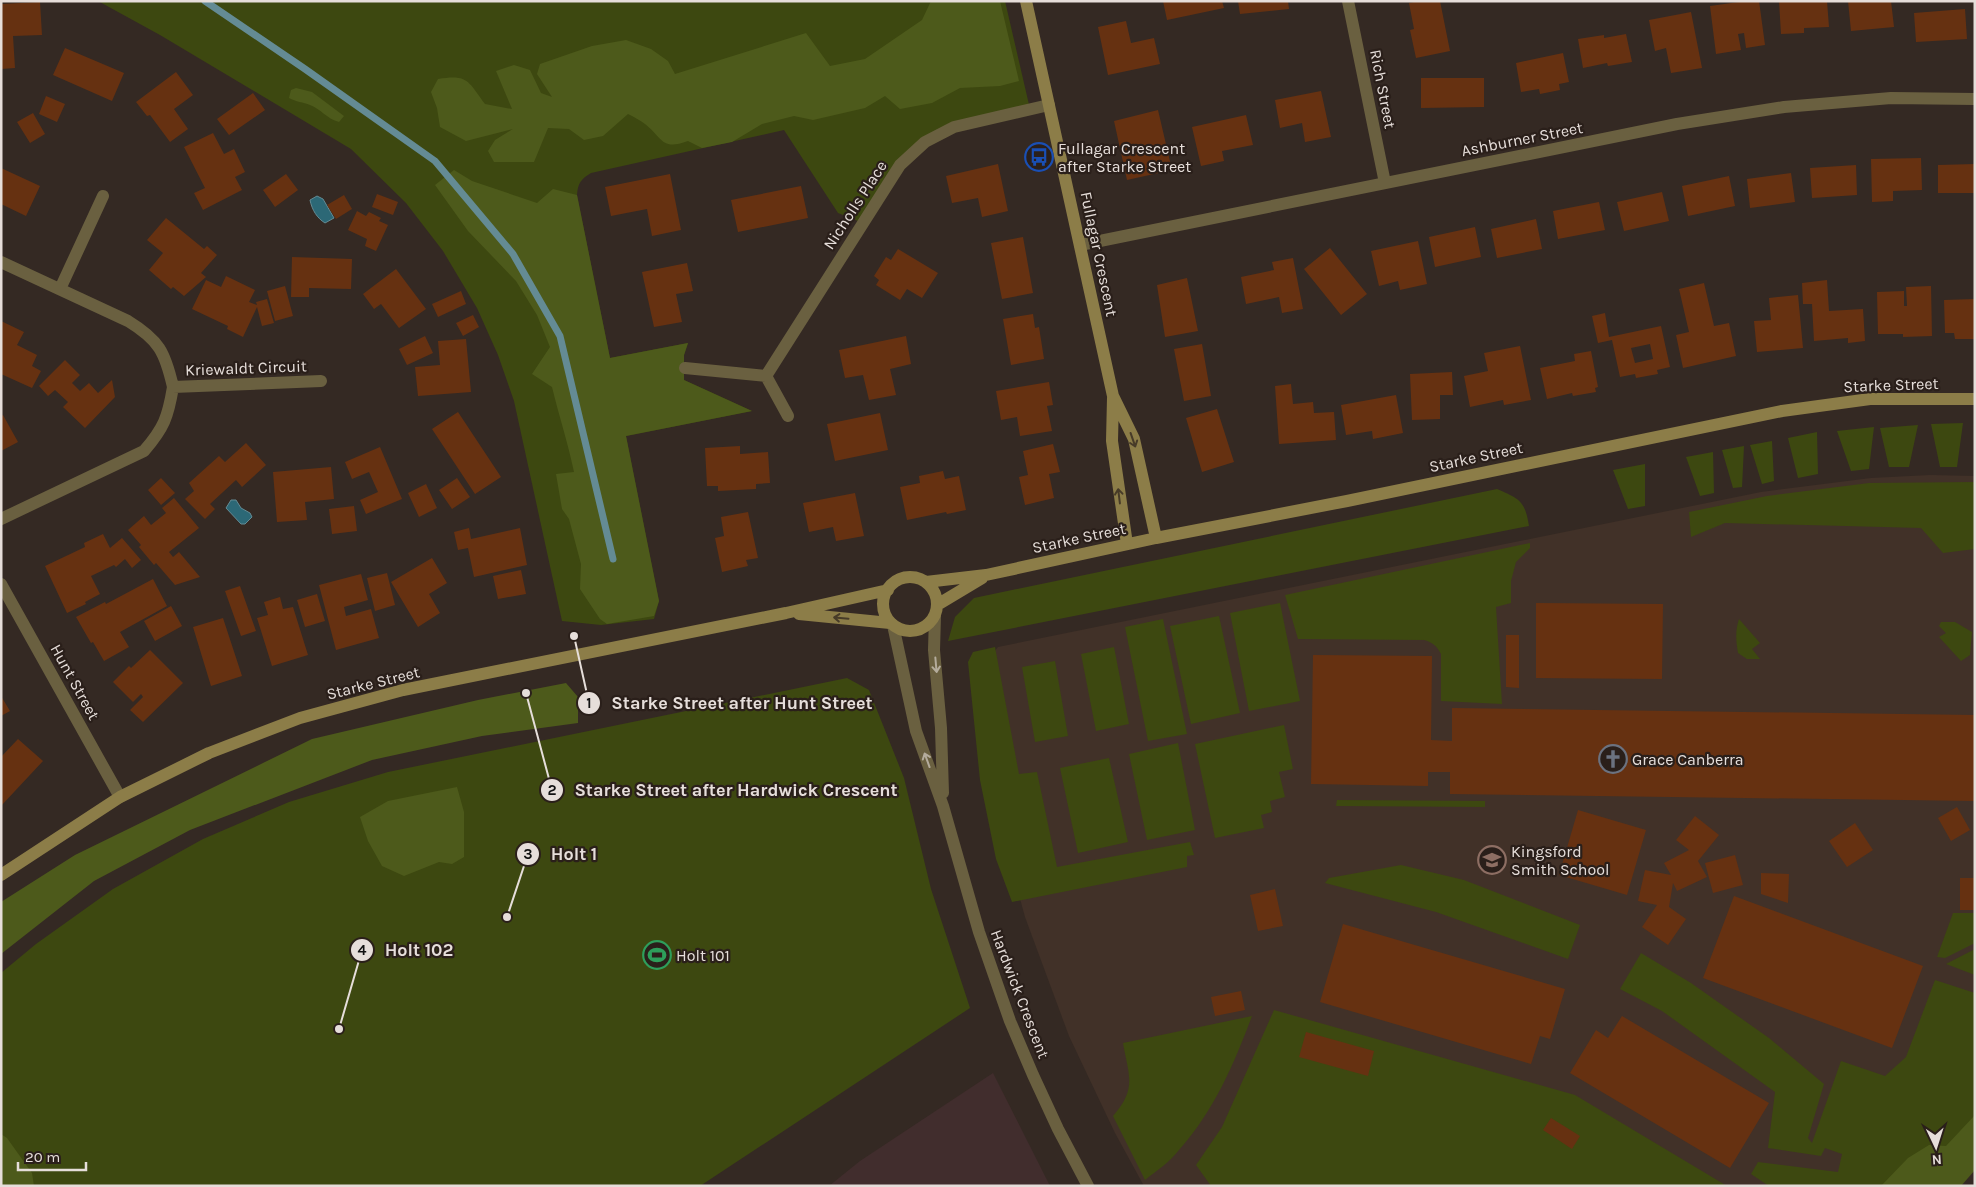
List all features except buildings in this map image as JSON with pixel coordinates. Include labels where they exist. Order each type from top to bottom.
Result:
[{"type":"street","name":"Fullagar Crescent","points":[[1026,1],[1114,396],[1134,439],[1156,538]]},
{"type":"street","name":"Rich Street","points":[[1348,1],[1385,183]]},
{"type":"street","name":"Ashburner Street","points":[[1080,245],[1677,124],[1784,107],[1891,98],[1975,98]]},
{"type":"street","name":"Nicholls Place","points":[[766,376],[900,165],[925,142],[954,127],[1049,105]]},
{"type":"street","points":[[60,289],[103,196]]},
{"type":"street","name":"Kriewaldt Circuit","points":[[1,262],[128,321],[147,333],[162,351],[167,362],[172,387],[169,412],[166,419],[159,434],[144,451],[1,519]]},
{"type":"street","points":[[685,368],[766,376],[788,416]]},
{"type":"street","name":"Kriewaldt Circuit","points":[[172,387],[321,381]]},
{"type":"street","name":"Fullagar Crescent","points":[[1114,396],[1112,441],[1127,544]]},
{"type":"street","name":"Starke Street","points":[[926,582],[986,575],[1156,538],[1347,501],[1782,411],[1870,399],[1975,399]]},
{"type":"street","name":"Starke Street","points":[[936,611],[986,575]]},
{"type":"street","points":[[907,577],[917,578],[926,582],[932,588],[936,597],[936,611],[927,625],[917,630],[905,630],[892,624],[884,610],[883,602],[888,590],[898,580],[907,577]]},
{"type":"street","name":"Hunt Street","points":[[1,584],[120,797]]},
{"type":"street","name":"Starke Street","points":[[1,875],[120,797],[209,753],[300,718],[403,690],[658,640],[888,590]]},
{"type":"street","name":"Hardwick Crescent","points":[[936,611],[934,650],[942,728],[943,806]]},
{"type":"street","name":"Starke Street","points":[[786,613],[892,624]]},
{"type":"street","name":"Hardwick Crescent","points":[[892,624],[916,730],[943,806],[979,932],[1010,1021],[1058,1129],[1088,1186]]},
{"type":"shaded area","name":"Kingsford Smith School","points":[[1930,475],[1975,476],[1975,1160],[1952,1186],[1144,1186],[1115,1133],[1069,1036],[1025,917],[994,803],[982,667],[998,647],[1761,492],[1871,478]]},
{"type":"shaded area","points":[[993,1073],[1050,1186],[829,1186],[860,1161]]},
{"type":"green space","points":[[98,1],[1005,1],[1030,109],[925,142],[863,223],[838,213],[784,130],[591,173],[582,179],[577,195],[610,358],[688,343],[684,355],[684,380],[752,411],[626,436],[659,601],[654,619],[601,625],[562,621],[514,401],[498,355],[477,308],[443,251],[406,203],[351,149],[160,35]]},
{"type":"green space","points":[[931,1],[1000,1],[1019,81],[1000,86],[960,88],[932,103],[900,109],[885,96],[865,108],[813,120],[794,116],[762,124],[732,142],[702,148],[688,141],[672,145],[667,144],[651,129],[628,114],[603,136],[584,140],[569,129],[548,128],[534,162],[494,162],[488,151],[495,140],[513,129],[466,141],[440,127],[437,108],[431,92],[438,79],[462,79],[471,85],[485,104],[512,109],[496,71],[514,65],[530,70],[541,93],[552,97],[537,74],[540,64],[592,46],[626,40],[651,49],[668,61],[675,74],[806,33],[830,66],[865,59],[922,20]]},
{"type":"green space","points":[[296,88],[312,92],[344,116],[339,122],[331,119],[314,107],[289,98],[291,90]]},
{"type":"green space","points":[[454,170],[472,181],[537,203],[553,189],[577,195],[610,358],[688,343],[684,355],[684,380],[752,411],[626,436],[659,601],[654,616],[607,624],[600,619],[580,589],[581,564],[569,519],[562,509],[556,474],[574,472],[572,461],[552,387],[532,374],[550,347],[537,315],[516,281],[468,231],[435,185]]},
{"type":"green space","points":[[1963,423],[1957,467],[1940,467],[1931,424]]},
{"type":"green space","points":[[1918,425],[1909,467],[1889,467],[1880,428]]},
{"type":"green space","points":[[1874,427],[1869,469],[1851,471],[1837,431]]},
{"type":"green space","points":[[1817,432],[1818,474],[1798,478],[1788,438]]},
{"type":"green space","points":[[1772,441],[1774,481],[1762,484],[1750,445]]},
{"type":"green space","points":[[1744,446],[1742,487],[1733,488],[1722,450]]},
{"type":"green space","points":[[1713,452],[1714,493],[1700,496],[1686,457]]},
{"type":"green space","points":[[1645,464],[1645,506],[1628,509],[1613,470]]},
{"type":"green space","points":[[1975,482],[1975,549],[1943,553],[1921,528],[1725,523],[1691,537],[1689,512],[1767,496],[1869,483]]},
{"type":"green space","points":[[1497,489],[1511,495],[1520,502],[1526,511],[1529,526],[948,641],[955,617],[974,598]]},
{"type":"green space","points":[[1530,543],[1530,548],[1516,562],[1511,581],[1511,603],[1496,607],[1502,704],[1441,701],[1441,654],[1432,643],[1424,640],[1298,639],[1285,595]]},
{"type":"green space","points":[[1280,603],[1300,701],[1249,711],[1230,613]]},
{"type":"green space","points":[[1219,616],[1240,713],[1191,724],[1170,626]]},
{"type":"green space","points":[[1163,619],[1187,734],[1148,741],[1125,627]]},
{"type":"green space","points":[[1739,619],[1760,643],[1752,649],[1760,659],[1747,659],[1738,653],[1736,636]]},
{"type":"green space","points":[[1941,622],[1955,622],[1972,632],[1970,655],[1961,661],[1939,637],[1946,633],[1939,626]]},
{"type":"green space","points":[[995,647],[1019,774],[1037,772],[1057,867],[1190,842],[1194,855],[1187,856],[1187,867],[1012,902],[996,859],[980,780],[968,662],[973,652]]},
{"type":"green space","points":[[1114,647],[1129,724],[1096,731],[1081,654]]},
{"type":"green space","points":[[1055,661],[1068,736],[1035,742],[1022,667]]},
{"type":"green space","points":[[847,678],[869,690],[904,778],[931,889],[970,1008],[700,1186],[1,1186],[1,973],[36,944],[113,889],[203,839],[289,802],[388,772]]},
{"type":"green space","points":[[566,683],[578,697],[578,723],[482,736],[372,760],[190,830],[94,881],[1,954],[1,902],[75,855],[312,739],[478,700]]},
{"type":"green space","points":[[1284,725],[1293,769],[1279,772],[1285,797],[1270,801],[1272,812],[1261,815],[1264,828],[1215,838],[1195,744]]},
{"type":"green space","points":[[1178,743],[1195,830],[1147,840],[1129,754]]},
{"type":"green space","points":[[1109,758],[1128,842],[1078,853],[1060,768]]},
{"type":"green space","points":[[457,787],[464,812],[464,857],[452,864],[439,862],[404,876],[382,866],[368,841],[360,817],[388,801]]},
{"type":"green space","points":[[1337,800],[1485,801],[1485,807],[1336,806]]},
{"type":"green space","points":[[1401,865],[1464,880],[1580,925],[1568,959],[1436,912],[1325,883],[1329,878]]},
{"type":"green space","points":[[1953,913],[1975,913],[1975,943],[1945,958],[1937,957]]},
{"type":"green space","points":[[1975,949],[1975,975],[1946,964]]},
{"type":"green space","points":[[1641,953],[1691,983],[1769,1038],[1824,1084],[1808,1138],[1812,1143],[1841,1061],[1885,1076],[1906,1057],[1935,980],[1975,993],[1975,1138],[1932,1186],[1769,1186],[1751,1174],[1758,1162],[1838,1172],[1842,1154],[1825,1148],[1821,1156],[1768,1148],[1775,1092],[1662,1011],[1620,989]]},
{"type":"green space","points":[[1274,1010],[1575,1095],[1727,1186],[1211,1186],[1196,1165],[1222,1127]]},
{"type":"green space","points":[[1252,1016],[1222,1086],[1203,1119],[1175,1154],[1145,1180],[1113,1116],[1126,1098],[1128,1090],[1129,1074],[1123,1043]]},
{"type":"green space","points":[[1975,1115],[1975,1170],[1961,1186],[1881,1186],[1908,1158],[1929,1145],[1946,1146]]},
{"type":"green space","points":[[1,1134],[7,1138],[32,1173],[34,1186],[1,1186]]},
{"type":"water","points":[[317,196],[323,199],[334,218],[325,223],[317,216],[311,204],[310,200]]},
{"type":"water","points":[[231,500],[236,500],[241,508],[250,513],[252,517],[245,524],[241,524],[226,508]]},
{"type":"waterway","points":[[205,1],[435,161],[513,254],[560,336],[613,559]]},
{"type":"place","name":"Fullagar Crescent after Starke Street","points":[[1039,157]]},
{"type":"place","name":"Starke Street after Hunt Street","points":[[574,636]]},
{"type":"place","name":"Starke Street after Hardwick Crescent","points":[[526,693]]},
{"type":"place","name":"Grace Canberra","points":[[1613,759]]},
{"type":"place","name":"Kingsford Smith School","points":[[1492,860]]},
{"type":"place","name":"Holt 1","points":[[507,917]]},
{"type":"place","name":"Holt 101","points":[[657,955]]},
{"type":"place","name":"Holt 102","points":[[339,1029]]}]
